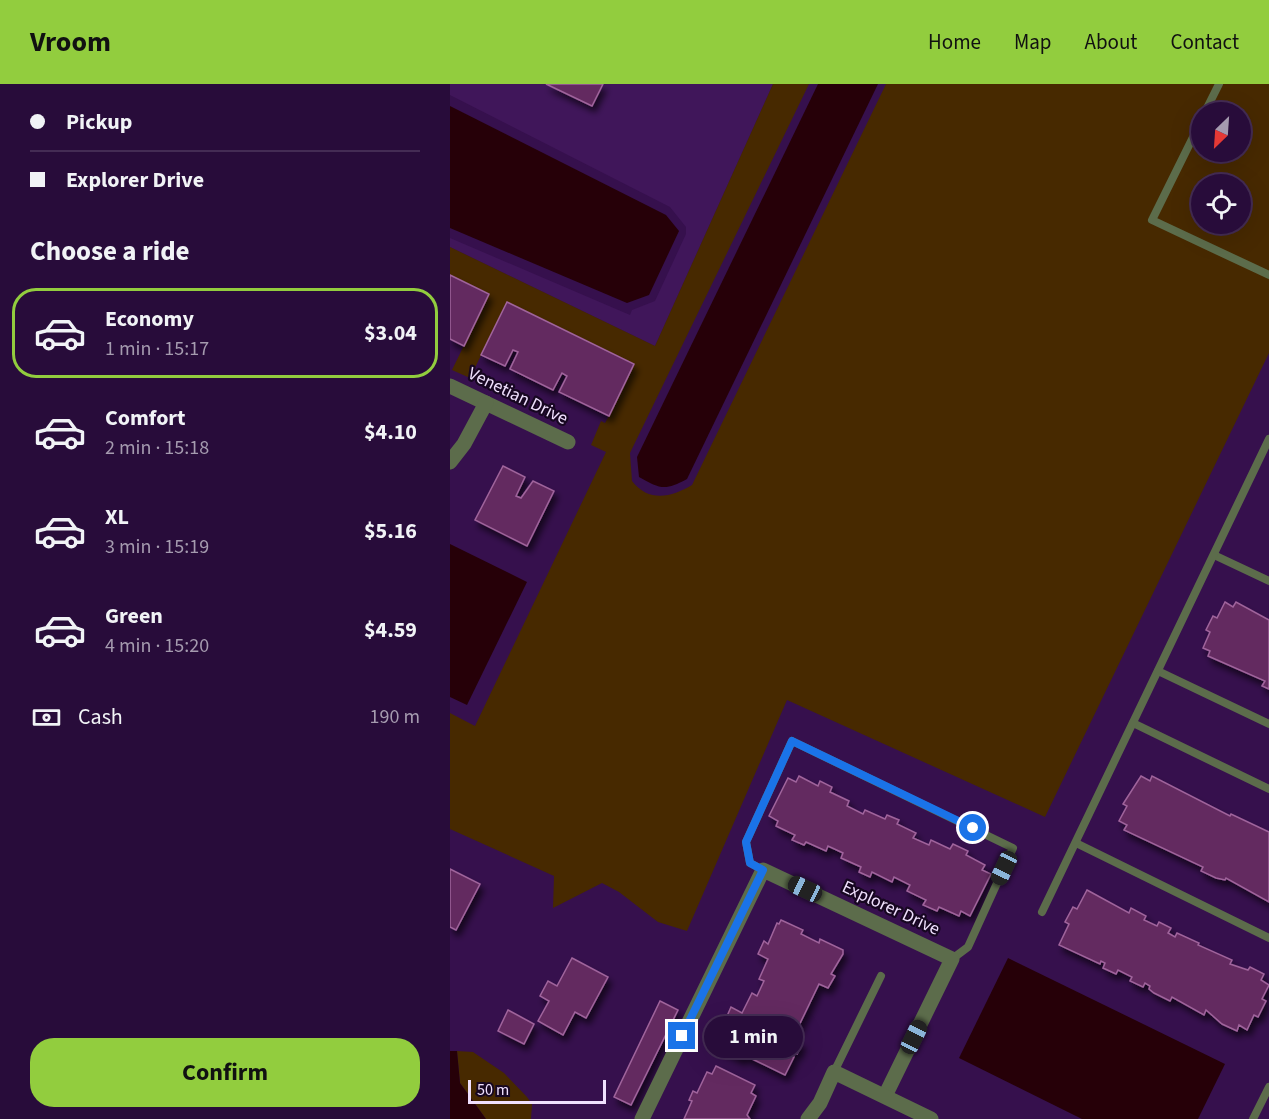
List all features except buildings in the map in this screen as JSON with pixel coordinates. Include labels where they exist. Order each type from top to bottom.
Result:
[{"type":"street","name":"Venetian Drive","points":[[450,386],[568,442]]},
{"type":"street","points":[[450,462],[464,444],[486,403]]},
{"type":"street","points":[[642,1119],[763,870]]},
{"type":"street","name":"Explorer Drive","points":[[763,870],[952,958],[885,1096]]},
{"type":"street","points":[[808,1119],[820,1102],[834,1072],[931,1119]]},
{"type":"lane","points":[[1209,102],[1215,85]]},
{"type":"lane","points":[[1191,141],[1152,220],[1269,275]]},
{"type":"lane","points":[[1042,912],[1269,439]]},
{"type":"lane","points":[[1214,555],[1269,581]]},
{"type":"lane","points":[[1158,672],[1269,724]]},
{"type":"lane","points":[[1133,723],[1269,789]]},
{"type":"lane","points":[[763,870],[750,863],[746,842],[792,741],[1013,848],[968,947],[952,958]]},
{"type":"lane","points":[[1076,843],[1269,938]]},
{"type":"lane","points":[[834,1072],[881,976]]},
{"type":"lane","points":[[1253,1119],[1269,1087]]},
{"type":"shaded area","points":[[450,84],[773,84],[655,346],[450,247],[450,238],[630,315],[632,310],[655,301],[686,234],[686,227],[670,207],[450,95]]},
{"type":"shaded area","points":[[773,84],[809,84],[630,453],[632,481],[646,493],[669,495],[692,485],[886,84],[1269,84],[1269,353],[1045,817],[787,700],[687,931],[658,922],[619,892],[602,883],[553,908],[554,876],[450,829],[450,713],[475,726],[606,452],[591,445],[601,421],[605,423],[634,364],[507,302],[470,378],[452,370],[489,294],[450,275],[450,247],[655,346]]},
{"type":"shaded area","points":[[818,84],[878,84],[687,479],[668,487],[652,484],[639,477],[637,457]]},
{"type":"shaded area","points":[[450,106],[666,215],[679,231],[649,295],[627,303],[450,228]]},
{"type":"shaded area","points":[[450,544],[527,582],[467,705],[450,697]]},
{"type":"shaded area","points":[[1008,958],[1225,1064],[1198,1119],[1082,1119],[959,1058]]},
{"type":"shaded area","points":[[450,1051],[457,1051],[460,1083],[486,1119],[450,1119]]},
{"type":"shaded area","points":[[457,1051],[473,1052],[504,1073],[532,1104],[531,1119],[486,1119],[460,1083]]},
{"type":"route","points":[[682,1036],[763,870],[750,863],[746,842],[752,824],[792,741],[973,828]]}]
